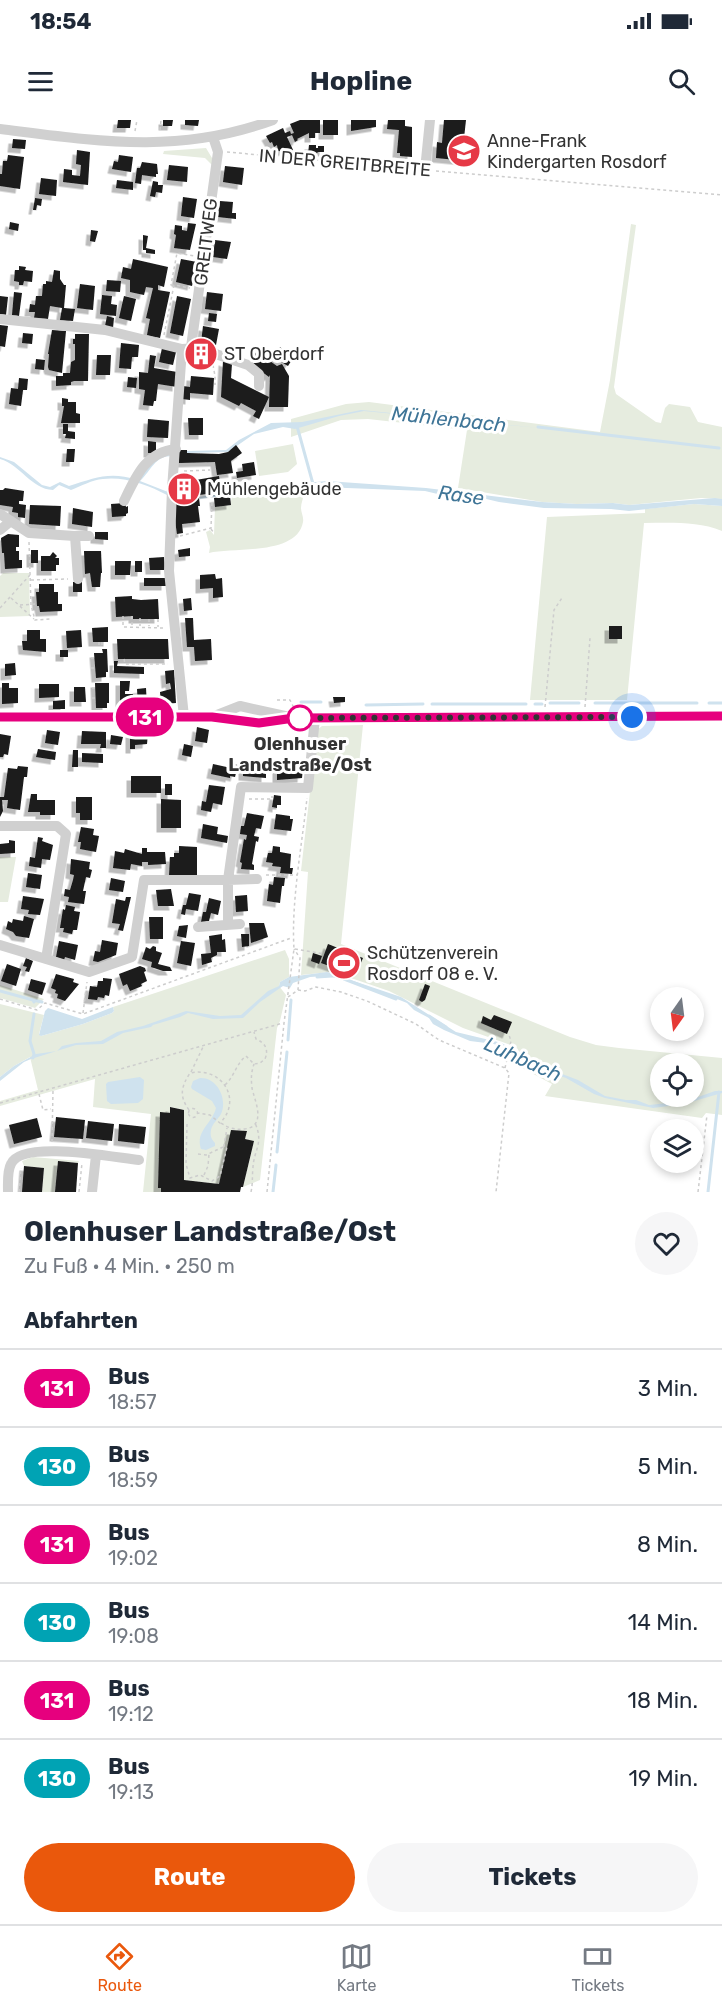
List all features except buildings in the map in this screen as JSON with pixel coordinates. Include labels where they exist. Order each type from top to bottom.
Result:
[{"type":"street","points":[[0,129],[134,143],[177,142],[213,137],[255,123],[273,120]]},
{"type":"street","points":[[425,170],[430,120]]},
{"type":"street","name":"GREITWEG","points":[[183,717],[170,571],[174,471],[186,348],[200,290],[218,152],[213,137]]},
{"type":"street","points":[[0,319],[105,330],[186,348],[248,365],[259,374],[259,386]]},
{"type":"street","points":[[124,501],[149,458],[166,450],[176,452]]},
{"type":"street","points":[[0,514],[29,533],[88,536]]},
{"type":"street","points":[[0,530],[11,521]]},
{"type":"street","points":[[75,536],[78,579]]},
{"type":"street","points":[[0,717],[212,717],[259,723],[294,718],[722,716]]},
{"type":"street","points":[[228,925],[228,879],[241,787],[308,788],[315,718]]},
{"type":"street","points":[[0,826],[57,826],[66,834],[46,958]]},
{"type":"street","points":[[0,945],[89,972],[132,957],[145,875],[257,879]]},
{"type":"street","points":[[198,927],[240,924]]},
{"type":"street","points":[[8,1192],[10,1164],[22,1155],[52,1149],[139,1160]]},
{"type":"street","points":[[92,1192],[96,1155]]},
{"type":"path","name":"IN DER GREITBREITE","points":[[218,152],[722,195]]},
{"type":"path","points":[[200,290],[171,285],[177,253],[204,258]]},
{"type":"path","points":[[174,270],[178,271]]},
{"type":"path","points":[[163,344],[174,285]]},
{"type":"path","points":[[170,306],[175,307]]},
{"type":"path","points":[[168,319],[173,320]]},
{"type":"path","points":[[212,361],[215,385]]},
{"type":"path","points":[[174,471],[210,470]]},
{"type":"path","points":[[212,501],[211,528],[214,533]]},
{"type":"path","points":[[189,534],[211,528]]},
{"type":"path","points":[[29,533],[31,605],[35,620]]},
{"type":"path","points":[[0,608],[30,575]]},
{"type":"path","points":[[30,580],[78,579]]},
{"type":"path","points":[[31,595],[36,595]]},
{"type":"path","points":[[10,597],[35,620],[50,619]]},
{"type":"path","points":[[545,708],[554,610],[562,598]]},
{"type":"path","points":[[18,605],[37,604]]},
{"type":"path","points":[[123,616],[123,627],[175,628]]},
{"type":"path","points":[[132,616],[132,627]]},
{"type":"path","points":[[140,618],[141,627]]},
{"type":"path","points":[[149,619],[149,627]]},
{"type":"path","points":[[158,619],[158,628]]},
{"type":"path","points":[[585,708],[590,638]]},
{"type":"path","points":[[133,658],[134,664]]},
{"type":"path","points":[[124,659],[124,664],[178,664]]},
{"type":"path","points":[[142,659],[142,664]]},
{"type":"path","points":[[150,659],[150,664]]},
{"type":"path","points":[[159,659],[159,664]]},
{"type":"path","points":[[277,700],[290,700],[293,703],[294,718]]},
{"type":"path","points":[[267,1192],[294,949],[298,875],[308,788]]},
{"type":"path","points":[[257,879],[264,875],[298,875]]},
{"type":"path","points":[[0,999],[37,1010],[45,1003],[83,1014],[293,937]]},
{"type":"path","points":[[294,949],[324,954]]},
{"type":"path","points":[[288,997],[298,990],[300,984],[300,958],[294,949]]},
{"type":"path","points":[[83,1014],[89,972]]},
{"type":"path","points":[[298,990],[305,991],[316,987],[367,1001],[397,1014],[440,1040],[504,1068],[509,1073],[496,1192]]},
{"type":"path","points":[[0,1103],[284,1023]]},
{"type":"path","points":[[254,1031],[256,1039],[264,1044],[267,1052],[263,1062],[254,1064]]},
{"type":"path","points":[[504,1068],[511,1041],[509,1035]]},
{"type":"path","points":[[198,1113],[195,1117],[188,1114],[189,1110],[181,1093],[183,1083],[204,1046]]},
{"type":"path","points":[[225,1086],[230,1081],[238,1063],[246,1056],[254,1064]]},
{"type":"path","points":[[251,1192],[253,1164],[259,1146],[258,1128],[255,1122],[258,1108],[253,1094],[251,1075],[254,1064]]},
{"type":"path","points":[[190,1073],[199,1071],[212,1073],[225,1086],[229,1097],[229,1107],[227,1115],[219,1122]]},
{"type":"path","points":[[52,1149],[53,1089]]},
{"type":"path","points":[[39,1093],[43,1110],[52,1109]]},
{"type":"path","points":[[189,1110],[194,1108],[198,1113],[212,1117],[227,1128],[245,1129],[255,1122]]},
{"type":"path","points":[[698,1192],[707,1115]]},
{"type":"path","points":[[187,1124],[187,1170],[190,1178],[204,1176],[212,1181],[220,1176],[227,1147],[224,1146],[227,1128]]},
{"type":"path","points":[[198,1154],[203,1156],[224,1146]]},
{"type":"path","points":[[80,1192],[83,1153]]},
{"type":"path","points":[[204,1176],[209,1154]]},
{"type":"path","points":[[19,1192],[22,1179],[22,1155]]},
{"type":"shaded area","points":[[206,148],[212,158],[213,166],[205,158],[163,154],[164,151]]},
{"type":"shaded area","points":[[631,224],[636,225],[614,387],[616,394],[656,422],[661,423],[665,408],[669,404],[690,407],[698,422],[722,427],[722,499],[701,498],[629,505],[577,504],[542,502],[458,488],[467,430],[368,419],[341,420],[291,437],[291,419],[346,404],[369,402],[600,432],[610,380]]},
{"type":"shaded area","points":[[293,444],[297,464],[288,472],[259,476],[255,451]]},
{"type":"shaded area","points":[[303,490],[301,508],[303,522],[298,533],[289,540],[263,548],[209,553],[210,547],[206,532],[210,530],[214,535],[215,507],[230,505],[232,497]]},
{"type":"shaded area","points":[[694,504],[722,506],[722,531],[693,524],[644,523],[627,700],[530,700],[547,517],[645,513],[645,509]]},
{"type":"shaded area","points":[[3,573],[29,573],[30,616],[0,617],[0,576]]},
{"type":"shaded area","points":[[363,725],[341,944],[570,1037],[596,1045],[670,1053],[650,1053],[650,1107],[704,1107],[704,1056],[722,1058],[722,1115],[706,1113],[702,1118],[545,1096],[552,1084],[511,1062],[518,1049],[511,1045],[463,1028],[389,991],[345,976],[330,972],[301,975],[308,872],[301,871],[317,730],[322,726]]},
{"type":"shaded area","points":[[0,857],[16,857],[8,902],[0,902]]},
{"type":"shaded area","points":[[285,950],[289,959],[289,977],[280,982],[279,986],[286,995],[277,1028],[260,1180],[243,1187],[254,1141],[245,1139],[247,1131],[232,1130],[219,1184],[184,1180],[184,1110],[171,1107],[170,1113],[160,1113],[158,1188],[161,1188],[161,1192],[143,1192],[151,1114],[93,1107],[95,1079],[0,1106],[0,1101],[38,1090],[30,1057],[0,1077],[0,1004],[44,1015],[39,1034],[41,1036],[112,1013],[113,1007]]},
{"type":"shaded area","points":[[0,985],[44,999],[35,1008],[0,998]]},
{"type":"shaded area","points":[[33,1157],[79,1161],[78,1163],[58,1161],[55,1192],[42,1192],[44,1168],[24,1166],[22,1161]]},
{"type":"water","points":[[361,410],[540,428],[364,411],[295,429],[283,427],[254,434],[228,452],[187,453],[187,451],[226,450],[239,440],[271,423],[302,422]]},
{"type":"water","points":[[164,454],[173,456],[157,461],[140,481],[168,492],[167,495],[144,485],[111,478],[87,483],[71,490],[59,485],[53,490],[45,489],[14,466],[0,459],[0,457],[14,462],[42,485],[50,487],[60,482],[69,486],[110,476],[137,480],[152,462]]},
{"type":"water","name":"Rase","points":[[327,481],[426,488],[577,504],[629,505],[715,498],[722,499],[722,506],[694,504],[629,511],[544,508],[478,497],[446,496],[425,491],[295,486],[200,499],[199,497],[248,488]]},
{"type":"water","points":[[327,972],[401,997],[456,1032],[502,1043],[528,1061],[578,1080],[605,1096],[636,1100],[650,1105],[650,1107],[661,1107],[653,1108],[594,1094],[566,1078],[526,1064],[494,1044],[470,1041],[444,1030],[407,1003],[350,981],[326,976],[310,977],[293,983],[290,988],[283,986],[260,1002],[243,1018],[213,1019],[188,1013],[151,1027],[123,1033],[103,1044],[76,1045],[57,1051],[62,1046],[101,1041],[117,1032],[143,1026],[186,1011],[220,1016],[241,1015],[268,991],[279,986],[280,982],[289,977]]},
{"type":"water","points":[[113,1007],[112,1013],[83,1024],[39,1035],[45,1011],[48,1008],[82,1019]]},
{"type":"water","points":[[56,1051],[24,1062],[0,1081],[0,1077],[14,1066],[36,1054]]},
{"type":"water","points":[[140,1077],[144,1080],[143,1099],[138,1103],[111,1104],[107,1101],[106,1084],[108,1082]]},
{"type":"water","points":[[200,1078],[216,1085],[223,1102],[221,1114],[211,1130],[215,1146],[206,1150],[201,1149],[200,1137],[216,1108],[212,1101],[192,1089],[193,1081]]},
{"type":"water","points":[[715,1091],[722,1091],[722,1093],[704,1098],[704,1095]]},
{"type":"waterway","points":[[297,426],[313,484]]},
{"type":"waterway","name":"Mühlenbach","points":[[538,427],[719,448]]},
{"type":"waterway","points":[[301,702],[321,702]]},
{"type":"waterway","points":[[550,703],[579,703]]},
{"type":"waterway","points":[[595,703],[697,703]]},
{"type":"waterway","points":[[709,703],[722,703]]},
{"type":"waterway","points":[[366,705],[423,704]]},
{"type":"waterway","points":[[432,704],[526,704]]},
{"type":"waterway","points":[[535,704],[542,704]]},
{"type":"waterway","name":"Luhbach","points":[[317,977],[332,976]]},
{"type":"waterway","name":"Luhbach","points":[[344,979],[396,999]]},
{"type":"waterway","points":[[0,991],[34,1002]]},
{"type":"waterway","points":[[33,1000],[42,1002]]},
{"type":"waterway","points":[[288,1040],[291,1000]]},
{"type":"waterway","points":[[33,1058],[30,1041],[34,1014]]},
{"type":"waterway","name":"Luhbach","points":[[429,1016],[446,1027]]},
{"type":"waterway","points":[[277,1152],[287,1052]]},
{"type":"waterway","points":[[708,1192],[719,1092]]},
{"type":"waterway","points":[[273,1192],[276,1165]]},
{"type":"bus line","name":"131","points":[[0,717],[212,717],[266,723],[294,718],[722,716]]},
{"type":"place","name":"Anne-Frank Kindergarten Rosdorf","points":[[464,151]]},
{"type":"place","name":"ST Oberdorf","points":[[201,354]]},
{"type":"place","name":"Mühlengebäude","points":[[184,489]]},
{"type":"place","name":"Olenhuser Landstraße/Ost","points":[[300,718]]},
{"type":"place","name":"Schützenverein Rosdorf 08 e. V.","points":[[344,963]]},
{"type":"route","points":[[300,718],[294,718],[632,717]]}]
